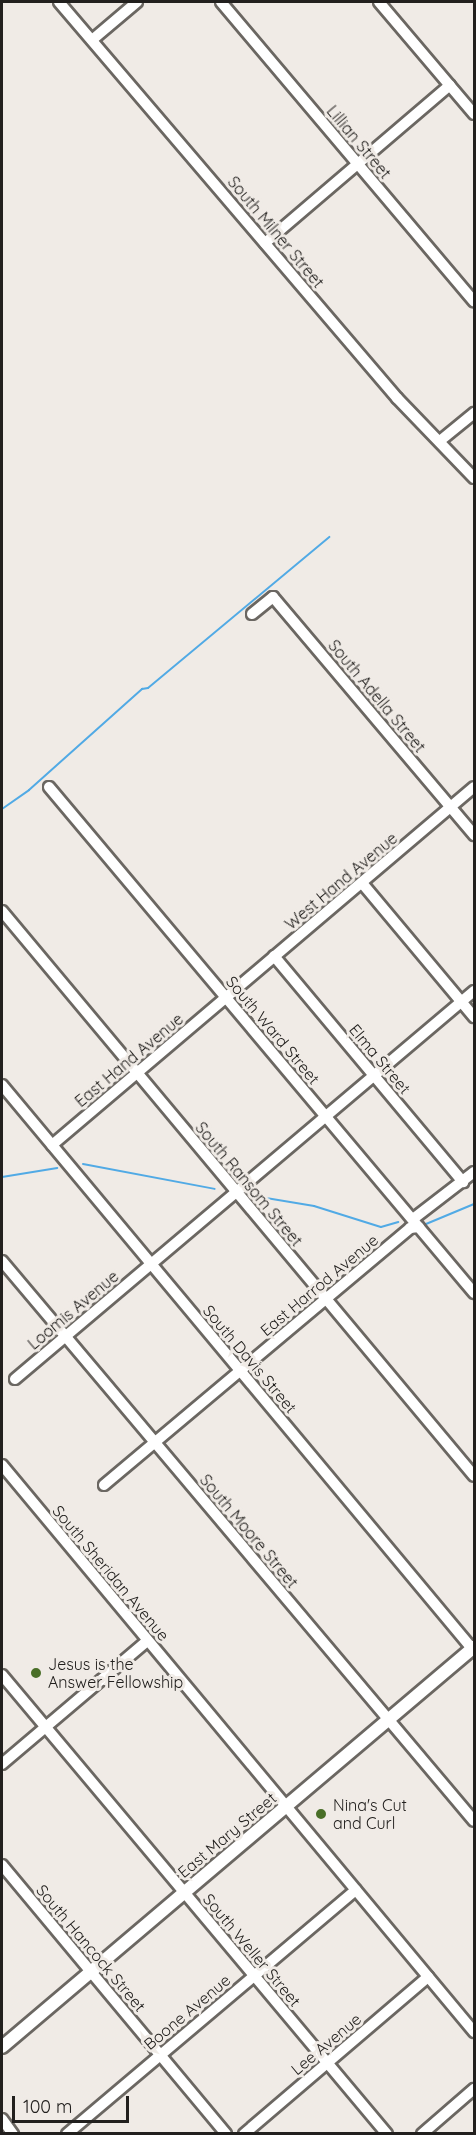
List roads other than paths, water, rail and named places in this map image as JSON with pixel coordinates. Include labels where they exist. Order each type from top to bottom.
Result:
[{"type":"main road","name":"East Mary Street","points":[[2,2047],[474,1649]]},
{"type":"street","name":"South Milner Street","points":[[59,2],[397,398],[441,440],[474,478]]},
{"type":"street","points":[[92,40],[137,2]]},
{"type":"street","name":"Lillian Street","points":[[221,2],[474,302]]},
{"type":"street","points":[[379,2],[474,114]]},
{"type":"street","points":[[265,243],[450,85]]},
{"type":"street","points":[[441,440],[474,413]]},
{"type":"street","name":"South Adella Street","points":[[252,614],[273,597],[474,835]]},
{"type":"street","name":"South Ward Street","points":[[49,786],[474,1293]]},
{"type":"street","name":"West Hand Avenue","points":[[226,997],[474,787]]},
{"type":"street","points":[[362,883],[474,1017]]},
{"type":"street","name":"South Ransom Street","points":[[2,911],[474,1476]]},
{"type":"street","name":"Elma Street","points":[[274,956],[463,1182]]},
{"type":"street","name":"Loomis Avenue","points":[[15,1379],[474,991]]},
{"type":"street","name":"East Hand Avenue","points":[[52,1145],[226,997]]},
{"type":"street","name":"South Davis Street","points":[[2,1085],[474,1649]]},
{"type":"street","name":"East Harrod Avenue","points":[[104,1485],[327,1299],[474,1172]]},
{"type":"street","name":"South Moore Street","points":[[2,1261],[474,1821]]},
{"type":"street","name":"South Sheridan Avenue","points":[[2,1465],[474,2032]]},
{"type":"street","points":[[2,1764],[147,1641]]},
{"type":"street","name":"South Weller Street","points":[[2,1675],[387,2133]]},
{"type":"street","name":"South Hancock Street","points":[[2,1865],[226,2133]]},
{"type":"street","name":"Boone Avenue","points":[[67,2133],[356,1890]]},
{"type":"street","name":"Lee Avenue","points":[[244,2133],[428,1977]]},
{"type":"street","points":[[423,2133],[474,2089]]},
{"type":"street","points":[[2,2119],[13,2133]]},
{"type":"waterway","points":[[2,809],[29,790],[142,689],[148,688],[329,537]]},
{"type":"waterway","points":[[83,1164],[215,1189]]},
{"type":"waterway","points":[[2,1177],[57,1168]]},
{"type":"waterway","points":[[254,1196],[314,1206],[381,1227],[398,1222]]},
{"type":"waterway","points":[[426,1224],[474,1204]]},
{"type":"place","name":"Jesus is the Answer Fellowship","points":[[36,1673]]},
{"type":"place","name":"Nina's Cut and Curl","points":[[321,1814]]}]
